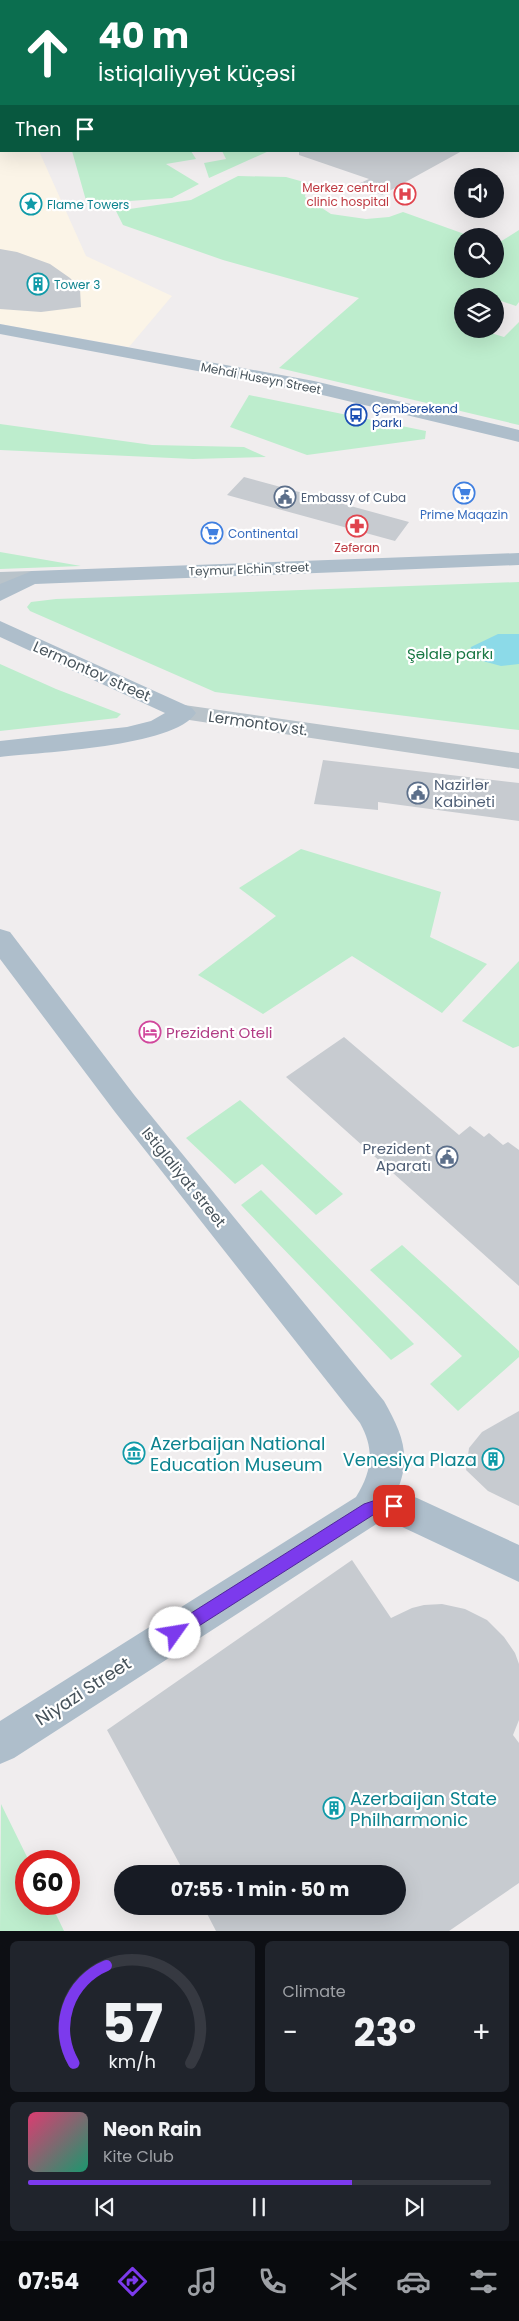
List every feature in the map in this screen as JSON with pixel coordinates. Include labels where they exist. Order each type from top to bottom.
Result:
[{"type":"main road","name":"Mehdi Huseyn Street","points":[[0,329],[314,387],[519,436]]},
{"type":"main road","name":"Mehdi Huseyn Street","points":[[0,341],[268,389],[519,447]]},
{"type":"main road","name":"Teymur Elchin street","points":[[32,578],[519,559]]},
{"type":"main road","points":[[0,594],[13,585],[32,578]]},
{"type":"main road","name":"Lermontov street","points":[[0,628],[184,713]]},
{"type":"main road","points":[[0,749],[128,736],[159,727],[184,713]]},
{"type":"main road","name":"Istiglaliyat street","points":[[0,939],[125,1104],[372,1412],[386,1438],[388,1461],[384,1481],[369,1509]]},
{"type":"main road","points":[[369,1509],[382,1505],[404,1510],[519,1564]]},
{"type":"main road","name":"Niyazi Street","points":[[0,1744],[369,1509]]},
{"type":"street","points":[[0,580],[32,578]]},
{"type":"street","name":"Lermontov st.","points":[[184,713],[519,761]]},
{"type":"shaded area","name":"Flame Towers","points":[[0,152],[39,152],[86,256],[172,296],[129,347],[0,324]]},
{"type":"green space","points":[[72,152],[192,152],[196,159],[166,164],[199,184],[172,198],[87,204]]},
{"type":"green space","points":[[222,152],[267,152],[209,178],[204,163],[226,159]]},
{"type":"green space","points":[[238,176],[286,177],[311,184],[306,187],[305,197],[331,214],[366,219],[389,217],[403,212],[454,230],[454,278],[504,278],[504,239],[519,230],[519,302],[516,306],[504,302],[504,288],[454,288],[454,338],[504,338],[519,322],[519,425],[279,368],[359,298],[223,260],[123,225],[116,211],[191,200]]},
{"type":"green space","points":[[249,395],[426,431],[425,439],[307,455],[230,427]]},
{"type":"green space","points":[[0,424],[152,445],[244,447],[266,457],[193,459],[0,450]]},
{"type":"green space","points":[[0,552],[81,566],[0,569]]},
{"type":"green space","name":"Şəlalə parkı","points":[[519,582],[519,730],[215,692],[30,611],[27,607],[31,602],[56,599]]},
{"type":"green space","points":[[0,664],[56,689],[121,714],[117,718],[0,731]]},
{"type":"green space","points":[[301,849],[441,892],[430,937],[487,964],[442,1013],[352,956],[263,1014],[198,975],[276,916],[239,888]]},
{"type":"green space","points":[[519,961],[519,1046],[513,1048],[462,1021]]},
{"type":"green space","points":[[240,1100],[343,1194],[316,1215],[262,1164],[235,1184],[186,1138]]},
{"type":"green space","points":[[261,1190],[414,1344],[391,1360],[241,1205]]},
{"type":"green space","points":[[402,1245],[519,1351],[519,1357],[458,1411],[430,1384],[462,1356],[370,1270]]},
{"type":"green space","points":[[1,1804],[24,1850],[15,1850],[15,1915],[56,1915],[64,1931],[0,1931]]},
{"type":"water","points":[[498,634],[519,634],[519,664],[501,666],[468,657],[471,647]]},
{"type":"building","points":[[299,152],[460,152],[382,195],[356,185],[369,179],[299,155]]},
{"type":"building","name":"Tower 3","points":[[0,249],[17,252],[50,264],[70,278],[80,289],[81,307],[41,312],[0,309]]},
{"type":"building","points":[[244,477],[409,522],[395,541],[227,495]]},
{"type":"building","name":"Nazirlər Kabineti","points":[[323,760],[519,783],[519,821],[378,802],[378,810],[314,804]]},
{"type":"building","name":"Prezident Aparatı","points":[[344,1037],[459,1135],[470,1126],[484,1137],[489,1133],[503,1145],[508,1142],[519,1150],[519,1286],[286,1077]]},
{"type":"building","name":"Venesiya Plaza","points":[[519,1411],[519,1506],[488,1491],[466,1470],[469,1448],[482,1432]]},
{"type":"building","name":"Azerbaijan State Philharmonic","points":[[352,1560],[391,1618],[412,1608],[424,1605],[442,1604],[465,1609],[487,1620],[504,1637],[515,1653],[519,1664],[519,1720],[513,1735],[519,1743],[519,1883],[449,1931],[216,1931],[208,1915],[406,1915],[406,1865],[180,1865],[107,1730]]},
{"type":"place","name":"Merkez central clinic hospital","points":[[405,194]]},
{"type":"place","name":"Flame Towers","points":[[31,204]]},
{"type":"place","name":"Tower 3","points":[[38,284]]},
{"type":"place","name":"Çəmbərəkənd parkı","points":[[356,415]]},
{"type":"place","name":"Prime Maqazin","points":[[464,493]]},
{"type":"place","name":"Embassy of Cuba","points":[[285,497]]},
{"type":"place","name":"Zəfəran","points":[[357,526]]},
{"type":"place","name":"Continental","points":[[212,533]]},
{"type":"place","name":"Nazirlər Kabineti","points":[[418,793]]},
{"type":"place","name":"Prezident Oteli","points":[[150,1032]]},
{"type":"place","name":"Prezident Aparatı","points":[[447,1157]]},
{"type":"place","name":"Azerbaijan National Education Museum","points":[[134,1453]]},
{"type":"place","name":"Venesiya Plaza","points":[[493,1459]]},
{"type":"place","name":"Azerbaijan State Philharmonic","points":[[334,1808]]},
{"type":"route","points":[[175,1633],[369,1509],[382,1505],[394,1506]]}]
